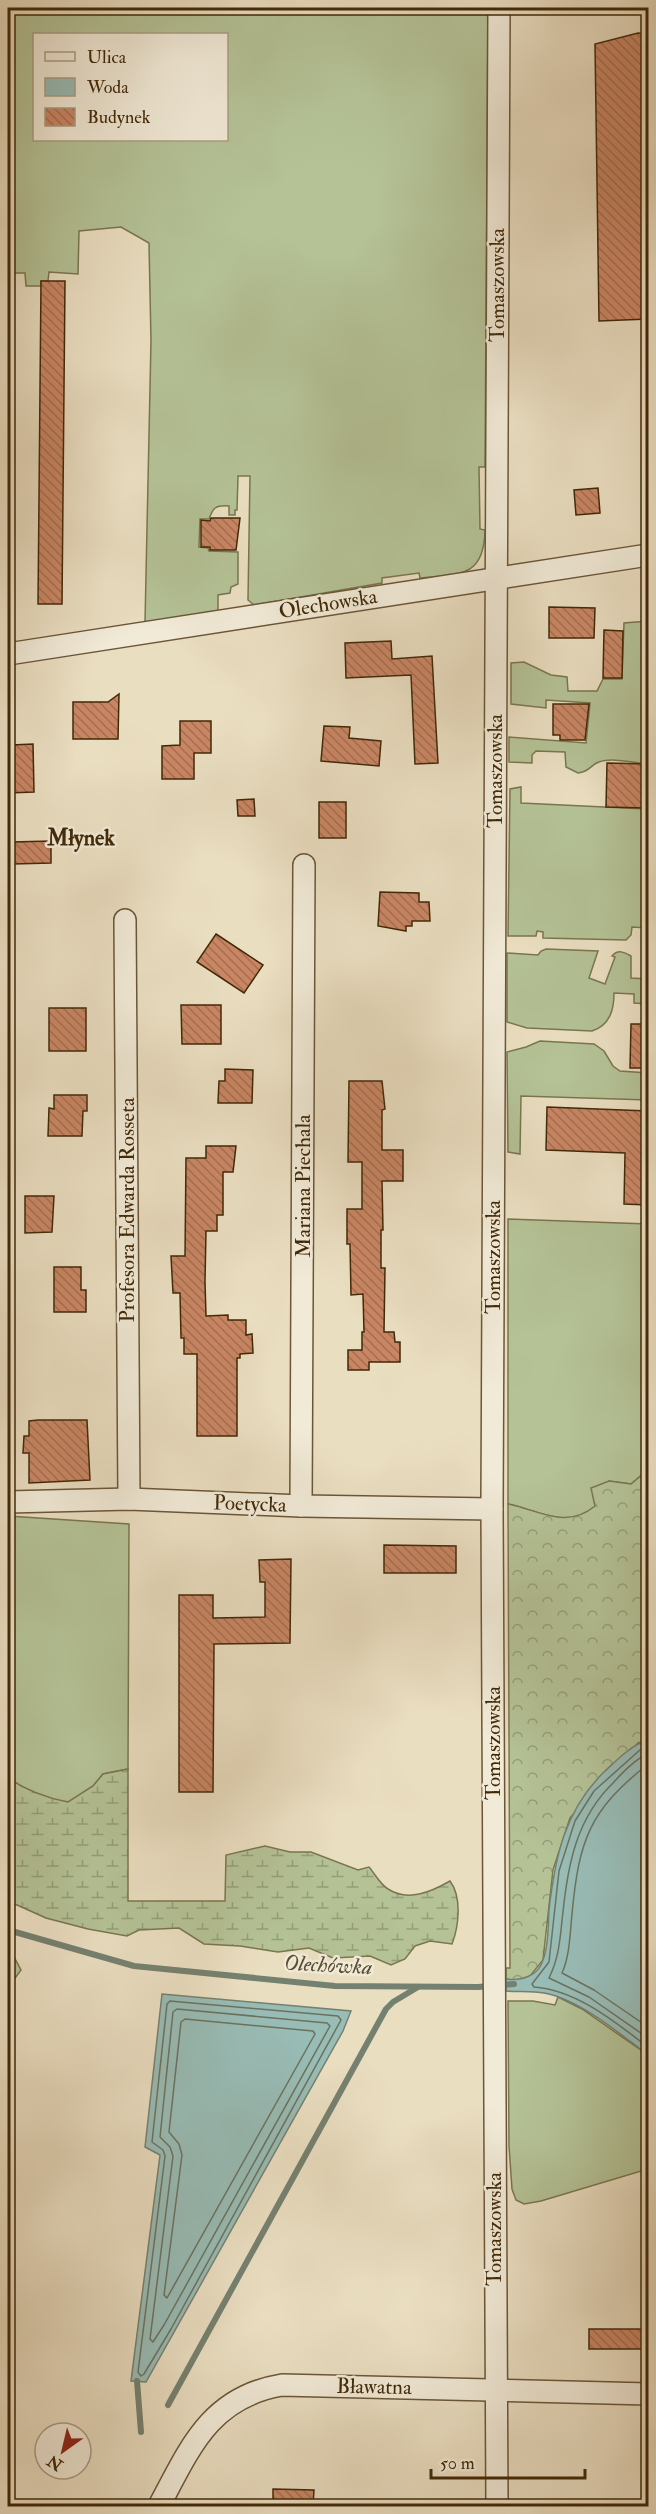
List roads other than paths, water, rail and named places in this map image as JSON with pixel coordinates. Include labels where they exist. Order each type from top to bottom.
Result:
[{"type":"street","name":"Tomaszowska","points":[[497,2506],[492,1509],[499,8]]},
{"type":"street","name":"Olechowska","points":[[8,654],[648,555]]},
{"type":"street","name":"Mariana Piechala","points":[[301,1506],[304,865]]},
{"type":"street","name":"Profesora Edwarda Rosseta","points":[[125,920],[129,1499]]},
{"type":"street","name":"Poetycka","points":[[8,1502],[129,1499],[301,1506],[492,1509]]},
{"type":"street","name":"Bławatna","points":[[159,2506],[208,2424],[237,2399],[259,2389],[282,2385],[648,2394]]},
{"type":"water","points":[[648,1740],[648,2055],[599,2018],[571,2002],[544,1993],[506,1991],[506,1979],[529,1976],[541,1965],[547,1942],[551,1890],[559,1853],[571,1818],[580,1802],[604,1772],[630,1749]]},
{"type":"water","points":[[162,1994],[351,2011],[343,2031],[146,2382],[131,2381],[160,2155],[145,2147]]},
{"type":"waterway","name":"Olechówka","points":[[8,1930],[134,1966],[335,1986],[478,1987],[514,1984]]},
{"type":"waterway","points":[[168,2405],[386,2009],[393,2002],[418,1987]]},
{"type":"waterway","points":[[137,2381],[141,2432]]},
{"type":"district","name":"Młynek","points":[[81,838]]}]
